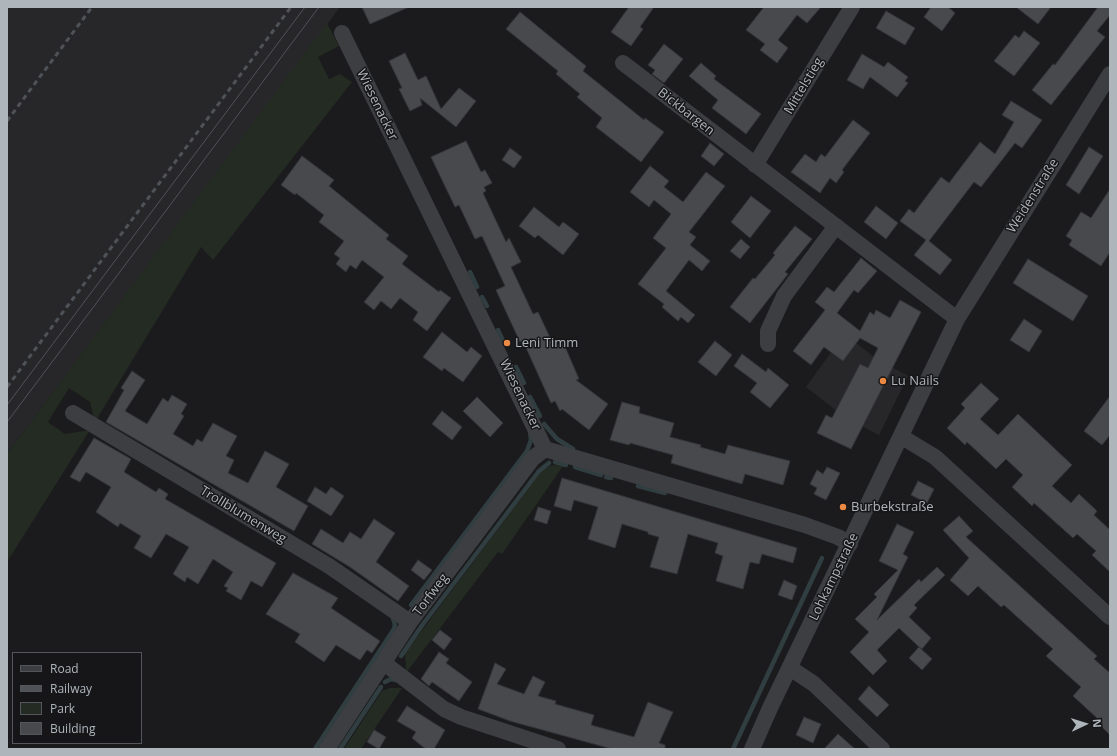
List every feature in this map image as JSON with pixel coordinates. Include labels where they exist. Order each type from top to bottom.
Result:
[{"type":"street","name":"Mittelstieg","points":[[752,163],[852,7]]},
{"type":"street","name":"Wiesenacker","points":[[342,33],[545,449]]},
{"type":"street","name":"Bickbargen","points":[[623,63],[752,163]]},
{"type":"street","name":"Weidenstraße","points":[[957,319],[1110,74]]},
{"type":"street","points":[[752,163],[957,319]]},
{"type":"street","points":[[768,344],[768,331],[784,296],[836,226]]},
{"type":"street","name":"Lohkampstraße","points":[[752,749],[957,319]]},
{"type":"street","name":"Trollblumenweg","points":[[73,413],[329,566],[410,622]]},
{"type":"street","points":[[902,437],[935,457],[1110,617]]},
{"type":"street","points":[[545,449],[805,525],[838,537],[850,544]]},
{"type":"street","name":"Torfweg","points":[[327,749],[410,622],[533,458],[545,449]]},
{"type":"street","points":[[384,663],[450,712],[519,737],[558,749]]},
{"type":"street","points":[[790,668],[814,684],[882,749]]},
{"type":"shaded area","points":[[7,7],[340,7],[7,454]]},
{"type":"shaded area","points":[[844,334],[877,359],[908,376],[879,435],[846,418],[806,387]]},
{"type":"green space","points":[[327,23],[339,46],[318,57],[329,79],[340,74],[352,82],[213,260],[201,247],[95,422],[90,402],[69,388],[48,422],[65,434],[90,430],[7,562],[7,454]]},
{"type":"green space","points":[[553,465],[563,466],[502,554],[498,552],[406,673],[405,653],[543,469]]},
{"type":"green space","points":[[390,688],[402,688],[361,749],[344,749],[382,691]]},
{"type":"building","points":[[362,7],[409,7],[370,24]]},
{"type":"building","points":[[629,7],[654,7],[640,27],[643,29],[631,46],[611,32]]},
{"type":"building","points":[[764,7],[821,7],[807,23],[797,15],[778,40],[788,48],[777,63],[760,50],[765,44],[746,30]]},
{"type":"building","points":[[931,7],[948,7],[955,13],[942,31],[924,17]]},
{"type":"building","points":[[1016,7],[1051,7],[1038,24]]},
{"type":"building","points":[[1098,7],[1110,7],[1110,15],[1097,31],[1105,37],[1051,105],[1032,90],[1053,64],[1055,65]]},
{"type":"building","points":[[886,11],[915,28],[905,45],[876,28]]},
{"type":"building","points":[[520,12],[586,66],[583,71],[644,120],[645,118],[664,132],[641,162],[596,127],[602,118],[577,97],[580,94],[556,74],[558,71],[506,29]]},
{"type":"building","points":[[1024,31],[1040,43],[1014,76],[994,61],[1015,35],[1019,38]]},
{"type":"building","points":[[664,44],[683,59],[664,83],[652,74],[655,70],[648,65]]},
{"type":"building","points":[[405,53],[418,80],[426,76],[441,109],[459,88],[476,101],[456,127],[420,98],[422,105],[410,111],[399,89],[402,88],[389,61]]},
{"type":"building","points":[[862,54],[884,67],[888,62],[908,77],[905,81],[908,83],[897,97],[870,77],[863,89],[847,80]]},
{"type":"building","points":[[701,63],[716,76],[714,79],[761,114],[746,134],[712,108],[718,100],[689,76]]},
{"type":"building","points":[[1011,101],[1042,120],[1022,148],[1015,143],[981,187],[974,182],[929,241],[952,260],[940,275],[914,255],[926,240],[900,221],[909,209],[914,213],[941,177],[949,183],[980,142],[995,154],[1014,122],[1002,115]]},
{"type":"building","points":[[853,120],[870,133],[842,170],[844,172],[836,183],[830,178],[820,193],[791,172],[805,154],[816,162],[821,154],[825,157]]},
{"type":"building","points":[[466,141],[481,172],[485,170],[492,183],[484,187],[486,191],[483,193],[506,242],[509,238],[521,262],[511,267],[533,314],[538,312],[554,346],[563,342],[579,379],[576,380],[608,404],[589,430],[562,409],[560,411],[555,401],[551,403],[523,341],[520,342],[496,290],[505,286],[482,236],[475,239],[459,205],[455,207],[431,157]]},
{"type":"building","points":[[710,143],[724,154],[714,166],[701,156]]},
{"type":"building","points":[[1089,147],[1103,156],[1079,194],[1066,185]]},
{"type":"building","points":[[510,148],[522,157],[514,168],[502,160]]},
{"type":"building","points":[[302,156],[334,180],[329,186],[389,235],[386,239],[408,256],[402,264],[439,292],[440,290],[451,298],[427,331],[413,320],[418,312],[400,298],[391,309],[381,301],[374,310],[364,302],[384,277],[362,260],[356,269],[350,265],[346,272],[336,264],[340,258],[334,254],[344,241],[319,222],[324,215],[296,193],[295,195],[281,185]]},
{"type":"building","points":[[650,166],[669,181],[664,187],[683,202],[706,172],[725,186],[689,232],[696,237],[690,245],[710,261],[702,271],[689,260],[666,291],[695,315],[688,323],[681,317],[678,321],[662,307],[664,304],[638,284],[666,248],[653,238],[671,214],[654,200],[649,207],[630,192]]},
{"type":"building","points":[[1110,189],[1110,252],[1101,266],[1069,245],[1072,240],[1066,236],[1081,212],[1091,218]]},
{"type":"building","points":[[751,196],[771,211],[750,238],[731,222]]},
{"type":"building","points":[[876,206],[898,223],[886,239],[864,222]]},
{"type":"building","points":[[534,207],[559,227],[563,222],[579,234],[563,255],[538,235],[535,238],[519,226]]},
{"type":"building","points":[[795,226],[812,239],[785,272],[788,274],[750,323],[730,307],[753,278],[755,279],[775,255],[773,253]]},
{"type":"building","points":[[741,239],[750,247],[740,259],[730,251]]},
{"type":"building","points":[[861,258],[877,271],[858,293],[854,290],[837,313],[860,331],[870,312],[874,315],[876,310],[890,318],[900,300],[921,312],[851,449],[817,433],[826,415],[832,418],[860,364],[868,368],[878,348],[860,338],[843,361],[824,347],[811,365],[793,351],[825,310],[815,302],[827,287],[834,292]]},
{"type":"building","points":[[1028,259],[1088,296],[1073,321],[1013,283]]},
{"type":"building","points":[[1024,319],[1042,331],[1029,352],[1010,340]]},
{"type":"building","points":[[442,332],[467,352],[471,347],[482,356],[463,382],[444,368],[442,371],[423,357]]},
{"type":"building","points":[[715,341],[732,355],[716,376],[698,362]]},
{"type":"building","points":[[742,354],[766,372],[768,368],[789,385],[770,408],[750,392],[757,383],[734,366]]},
{"type":"building","points":[[132,371],[145,380],[125,411],[147,424],[163,398],[168,402],[172,395],[187,404],[181,414],[184,416],[173,434],[193,446],[197,439],[202,442],[213,423],[237,436],[226,456],[234,460],[228,473],[248,483],[265,451],[289,464],[276,487],[308,506],[294,531],[106,422],[124,390],[121,388]]},
{"type":"building","points":[[981,383],[999,399],[980,419],[998,435],[1018,414],[1072,465],[1052,486],[1071,503],[1079,494],[1097,511],[1094,515],[1110,530],[1110,572],[1092,555],[1096,551],[1077,534],[1073,538],[1034,503],[1032,506],[1012,487],[1023,475],[1006,459],[996,469],[967,442],[965,445],[947,428],[965,408],[961,404]]},
{"type":"building","points":[[1110,396],[1110,435],[1102,445],[1084,431]]},
{"type":"building","points":[[477,397],[503,423],[490,437],[463,411]]},
{"type":"building","points":[[622,402],[640,407],[639,413],[674,423],[670,437],[701,445],[700,447],[725,454],[728,445],[790,461],[783,485],[745,474],[742,484],[671,463],[673,455],[630,443],[629,445],[610,440]]},
{"type":"building","points":[[442,411],[462,427],[452,440],[432,424]]},
{"type":"building","points":[[94,438],[131,459],[124,472],[156,492],[159,488],[168,494],[165,499],[276,563],[262,587],[251,581],[241,600],[226,591],[228,588],[224,586],[233,572],[213,559],[198,584],[187,577],[185,582],[173,574],[189,547],[166,534],[151,558],[134,548],[141,536],[120,523],[118,527],[96,512],[111,487],[86,472],[80,482],[70,477]]},
{"type":"building","points":[[827,467],[840,473],[826,500],[814,494],[817,488],[810,484],[817,470],[823,474]]},
{"type":"building","points":[[562,478],[797,548],[793,563],[762,554],[759,564],[750,562],[743,589],[716,581],[723,556],[715,553],[718,543],[688,534],[677,574],[650,567],[659,537],[622,524],[615,548],[588,539],[598,507],[574,500],[571,511],[554,506]]},
{"type":"building","points":[[918,481],[934,489],[927,503],[911,495]]},
{"type":"building","points":[[315,487],[326,494],[331,487],[344,496],[331,516],[307,501]]},
{"type":"building","points":[[538,507],[551,511],[547,524],[534,520]]},
{"type":"building","points":[[959,516],[973,531],[966,537],[1097,656],[1094,659],[1110,673],[1110,735],[1095,720],[1097,718],[1073,696],[1081,687],[1046,656],[1053,649],[1004,605],[1001,607],[978,586],[968,596],[950,580],[969,558],[943,530]]},
{"type":"building","points":[[374,519],[395,533],[376,562],[409,586],[398,601],[350,567],[312,544],[321,529],[343,543],[350,532],[361,539]]},
{"type":"building","points":[[897,524],[914,532],[903,554],[908,557],[877,620],[919,579],[921,582],[937,567],[945,575],[914,605],[917,608],[909,617],[931,638],[922,649],[899,628],[877,650],[887,661],[873,675],[850,652],[869,632],[855,619],[877,597],[874,594],[898,570],[879,561]]},
{"type":"building","points":[[418,560],[432,570],[424,580],[411,570]]},
{"type":"building","points":[[293,573],[338,598],[331,608],[380,641],[372,653],[367,650],[360,660],[336,645],[324,662],[295,642],[300,634],[266,614]]},
{"type":"building","points":[[784,580],[797,586],[792,600],[778,595]]},
{"type":"building","points":[[440,630],[452,639],[444,650],[432,640]]},
{"type":"building","points":[[919,647],[932,659],[922,670],[909,658]]},
{"type":"building","points":[[439,652],[449,659],[446,663],[472,682],[459,701],[432,682],[429,686],[421,679]]},
{"type":"building","points":[[495,663],[506,669],[497,684],[524,694],[533,676],[545,682],[538,696],[556,701],[555,704],[594,715],[591,725],[634,737],[648,702],[673,712],[659,743],[665,745],[665,749],[612,749],[510,721],[478,709]]},
{"type":"building","points":[[869,686],[889,705],[877,717],[858,699]]},
{"type":"building","points":[[407,706],[445,730],[434,749],[426,749],[418,743],[412,738],[416,732],[397,721]]},
{"type":"building","points":[[804,717],[821,724],[813,743],[796,735]]},
{"type":"building","points":[[374,730],[386,737],[379,749],[367,742]]},
{"type":"building","points":[[838,734],[855,749],[824,749]]},
{"type":"waterway","points":[[470,272],[477,287]]},
{"type":"waterway","points":[[482,297],[487,306]]},
{"type":"waterway","points":[[498,330],[504,343]]},
{"type":"waterway","points":[[516,367],[524,383]]},
{"type":"waterway","points":[[530,397],[540,416]]},
{"type":"waterway","points":[[544,424],[557,439],[573,449]]},
{"type":"waterway","points":[[411,605],[527,451],[531,440],[530,433]]},
{"type":"waterway","points":[[555,462],[566,465]]},
{"type":"waterway","points":[[401,656],[423,624],[539,471],[549,463]]},
{"type":"waterway","points":[[575,467],[601,475]]},
{"type":"waterway","points":[[606,477],[611,478]]},
{"type":"waterway","points":[[638,486],[665,493]]},
{"type":"waterway","points":[[733,749],[822,558]]},
{"type":"waterway","points":[[315,749],[394,629],[395,625],[393,618]]},
{"type":"waterway","points":[[385,682],[391,679],[396,680]]},
{"type":"waterway","points":[[340,749],[381,687]]},
{"type":"tram line","points":[[7,405],[305,7]]},
{"type":"tram line","points":[[7,422],[319,7]]},
{"type":"railway","points":[[7,121],[92,7]]},
{"type":"railway","points":[[7,387],[291,7]]},
{"type":"place","name":"Leni Timm","points":[[507,343]]},
{"type":"place","name":"Lu Nails","points":[[883,381]]},
{"type":"place","name":"Burbekstraße","points":[[843,507]]}]
